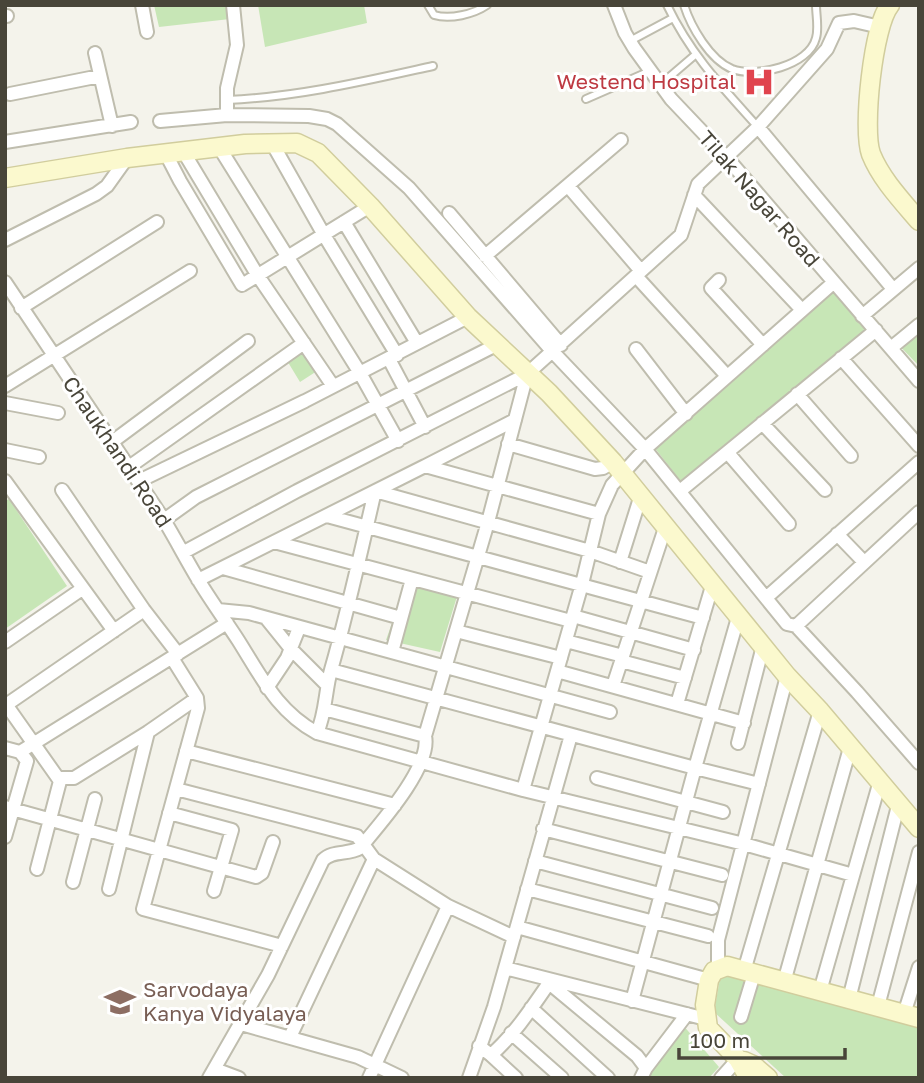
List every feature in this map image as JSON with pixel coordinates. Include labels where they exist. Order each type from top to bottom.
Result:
[{"type":"street","points":[[142,5],[147,32]]},
{"type":"street","points":[[228,115],[227,88],[237,45],[233,5]]},
{"type":"street","name":"Tilak Nagar Road","points":[[614,5],[630,41],[660,85],[697,129],[728,159],[919,382]]},
{"type":"street","points":[[184,552],[527,374],[681,235],[698,184],[728,159],[827,49],[839,23],[885,12]]},
{"type":"street","points":[[885,12],[875,39],[869,98],[870,153],[895,192],[919,221]]},
{"type":"street","points":[[95,53],[111,126]]},
{"type":"street","points":[[10,94],[100,76]]},
{"type":"street","points":[[160,121],[228,115],[309,116],[337,124],[409,188],[557,348],[645,449],[787,624],[796,626],[919,763]]},
{"type":"street","points":[[5,142],[131,122]]},
{"type":"street","points":[[758,127],[892,289]]},
{"type":"street","points":[[485,256],[621,140]]},
{"type":"street","points":[[272,143],[393,357],[405,390],[425,427]]},
{"type":"street","points":[[5,178],[127,158],[219,147],[297,143],[312,149],[370,206],[468,317],[549,393],[618,468],[787,676],[919,828]]},
{"type":"street","points":[[219,147],[360,373],[398,441]]},
{"type":"street","points":[[175,152],[239,283],[244,284],[258,276],[370,206]]},
{"type":"street","points":[[175,152],[333,386]]},
{"type":"street","points":[[5,240],[96,194],[107,186],[127,158]]},
{"type":"street","points":[[568,186],[727,376]]},
{"type":"street","points":[[694,195],[802,310]]},
{"type":"street","points":[[449,213],[557,348]]},
{"type":"street","points":[[21,308],[157,222]]},
{"type":"street","points":[[344,222],[417,343]]},
{"type":"street","points":[[862,316],[919,268]]},
{"type":"street","points":[[5,386],[190,271]]},
{"type":"street","points":[[719,279],[711,288],[763,345]]},
{"type":"street","name":"Chaukhandi Road","points":[[5,282],[139,481],[267,688],[298,723],[317,733],[552,798],[744,844],[853,875]]},
{"type":"street","points":[[508,444],[586,467],[618,468],[686,414],[833,283]]},
{"type":"street","points":[[139,481],[393,357],[468,317]]},
{"type":"street","points":[[891,348],[919,325]]},
{"type":"street","points":[[680,491],[876,330]]},
{"type":"street","points":[[112,442],[248,341]]},
{"type":"street","points":[[129,467],[304,343]]},
{"type":"street","points":[[163,520],[195,496],[496,345]]},
{"type":"street","points":[[636,349],[686,414]]},
{"type":"street","points":[[841,358],[919,446]]},
{"type":"street","points":[[239,1078],[212,1073],[282,946],[323,860],[330,854],[352,852],[363,844],[395,805],[421,761],[435,699],[488,522],[527,374]]},
{"type":"street","points":[[797,394],[851,456]]},
{"type":"street","points":[[5,403],[58,414]]},
{"type":"street","points":[[198,580],[515,420]]},
{"type":"street","points":[[762,423],[825,490]]},
{"type":"street","points":[[5,450],[39,457]]},
{"type":"street","points":[[728,453],[789,524]]},
{"type":"street","points":[[767,597],[919,462]]},
{"type":"street","points":[[425,466],[599,514]]},
{"type":"street","points":[[523,790],[582,584],[599,514],[618,468]]},
{"type":"street","points":[[7,486],[114,631]]},
{"type":"street","points":[[62,489],[175,656],[197,698],[198,708],[144,909],[282,946]]},
{"type":"street","points":[[376,491],[590,551],[650,572]]},
{"type":"street","points":[[317,733],[376,491]]},
{"type":"street","points":[[621,562],[641,495]]},
{"type":"street","points":[[796,626],[919,512]]},
{"type":"street","points":[[327,516],[703,618]]},
{"type":"street","points":[[613,686],[666,525]]},
{"type":"street","points":[[837,534],[864,562]]},
{"type":"street","points":[[274,542],[694,650]]},
{"type":"street","points":[[223,568],[401,618]]},
{"type":"street","points":[[392,652],[412,579]]},
{"type":"street","points":[[677,704],[713,583]]},
{"type":"street","points":[[5,642],[82,589]]},
{"type":"street","points":[[37,869],[60,781],[6,704],[144,610]]},
{"type":"street","points":[[218,610],[237,611],[265,618],[610,712]]},
{"type":"street","points":[[632,1001],[739,614]]},
{"type":"street","points":[[265,618],[327,685]]},
{"type":"street","points":[[20,752],[226,623]]},
{"type":"street","points":[[267,688],[287,658],[299,628]]},
{"type":"street","points":[[456,631],[613,686],[744,723]]},
{"type":"street","points":[[566,641],[685,678]]},
{"type":"street","points":[[738,743],[763,646]]},
{"type":"street","points":[[331,670],[760,783]]},
{"type":"street","points":[[707,1024],[705,1005],[714,974],[719,940],[787,676]]},
{"type":"street","points":[[58,778],[74,778],[197,698]]},
{"type":"street","points":[[324,709],[425,736]]},
{"type":"street","points":[[741,1017],[749,973],[779,854],[820,711]]},
{"type":"street","points":[[109,889],[148,732]]},
{"type":"street","points":[[470,1077],[505,968],[571,735]]},
{"type":"street","points":[[5,748],[20,752],[27,761],[9,808],[5,837]]},
{"type":"street","points":[[784,982],[850,748]]},
{"type":"street","points":[[186,751],[395,805]]},
{"type":"street","points":[[597,778],[723,812]]},
{"type":"street","points":[[820,991],[880,781]]},
{"type":"street","points":[[176,789],[357,836],[374,859],[448,906],[515,932],[643,962],[714,974],[727,966],[912,1016],[919,967]]},
{"type":"street","points":[[73,882],[95,799]]},
{"type":"street","points":[[849,999],[899,802]]},
{"type":"street","points":[[9,808],[256,877],[261,875],[273,842]]},
{"type":"street","points":[[169,813],[232,830],[214,891]]},
{"type":"street","points":[[544,829],[722,875]]},
{"type":"street","points":[[878,1006],[919,852]]},
{"type":"street","points":[[290,1037],[374,859]]},
{"type":"street","points":[[535,861],[712,908]]},
{"type":"street","points":[[527,890],[708,936]]},
{"type":"street","points":[[369,1078],[448,906]]},
{"type":"street","points":[[505,968],[550,982],[687,1014],[707,1024],[752,1078]]},
{"type":"street","points":[[491,1055],[512,1033],[550,982]]},
{"type":"street","points":[[550,982],[637,1056],[643,1073]]},
{"type":"street","points":[[531,1008],[608,1078]]},
{"type":"street","points":[[643,1073],[687,1014]]},
{"type":"street","points":[[241,1024],[350,1054],[402,1078]]},
{"type":"street","points":[[512,1033],[562,1078]]},
{"type":"street","points":[[480,1046],[516,1078]]},
{"type":"street","points":[[721,1078],[738,1059]]},
{"type":"street","points":[[738,1059],[753,1065],[768,1078]]},
{"type":"lane","points":[[428,5],[434,15],[441,17],[479,10],[486,5]]},
{"type":"lane","points":[[667,5],[695,55],[758,127]]},
{"type":"lane","points":[[684,5],[695,29],[713,54],[731,68],[749,73],[763,72],[791,62],[812,47],[816,37],[816,5]]},
{"type":"lane","points":[[630,41],[673,18]]},
{"type":"lane","points":[[660,85],[695,55]]},
{"type":"lane","points":[[228,100],[264,99],[317,91],[433,66]]},
{"type":"lane","points":[[586,99],[650,71]]},
{"type":"green space","points":[[154,5],[229,5],[230,19],[159,27]]},
{"type":"green space","points":[[258,5],[364,5],[367,23],[265,47]]},
{"type":"green space","points":[[834,291],[867,331],[682,483],[654,447]]},
{"type":"green space","points":[[919,315],[919,366],[892,338]]},
{"type":"green space","points":[[299,344],[317,371],[300,382],[283,354]]},
{"type":"green space","points":[[9,499],[67,586],[5,629],[5,501]]},
{"type":"green space","points":[[408,578],[459,590],[440,652],[386,640]]},
{"type":"green space","points":[[721,973],[919,1028],[919,1078],[786,1078],[714,1012]]},
{"type":"green space","points":[[682,1024],[719,1067],[709,1078],[632,1078]]},
{"type":"place","name":"Westend Hospital","points":[[759,82]]},
{"type":"place","name":"Sarvodaya Kanya Vidyalaya","points":[[120,1002]]}]
